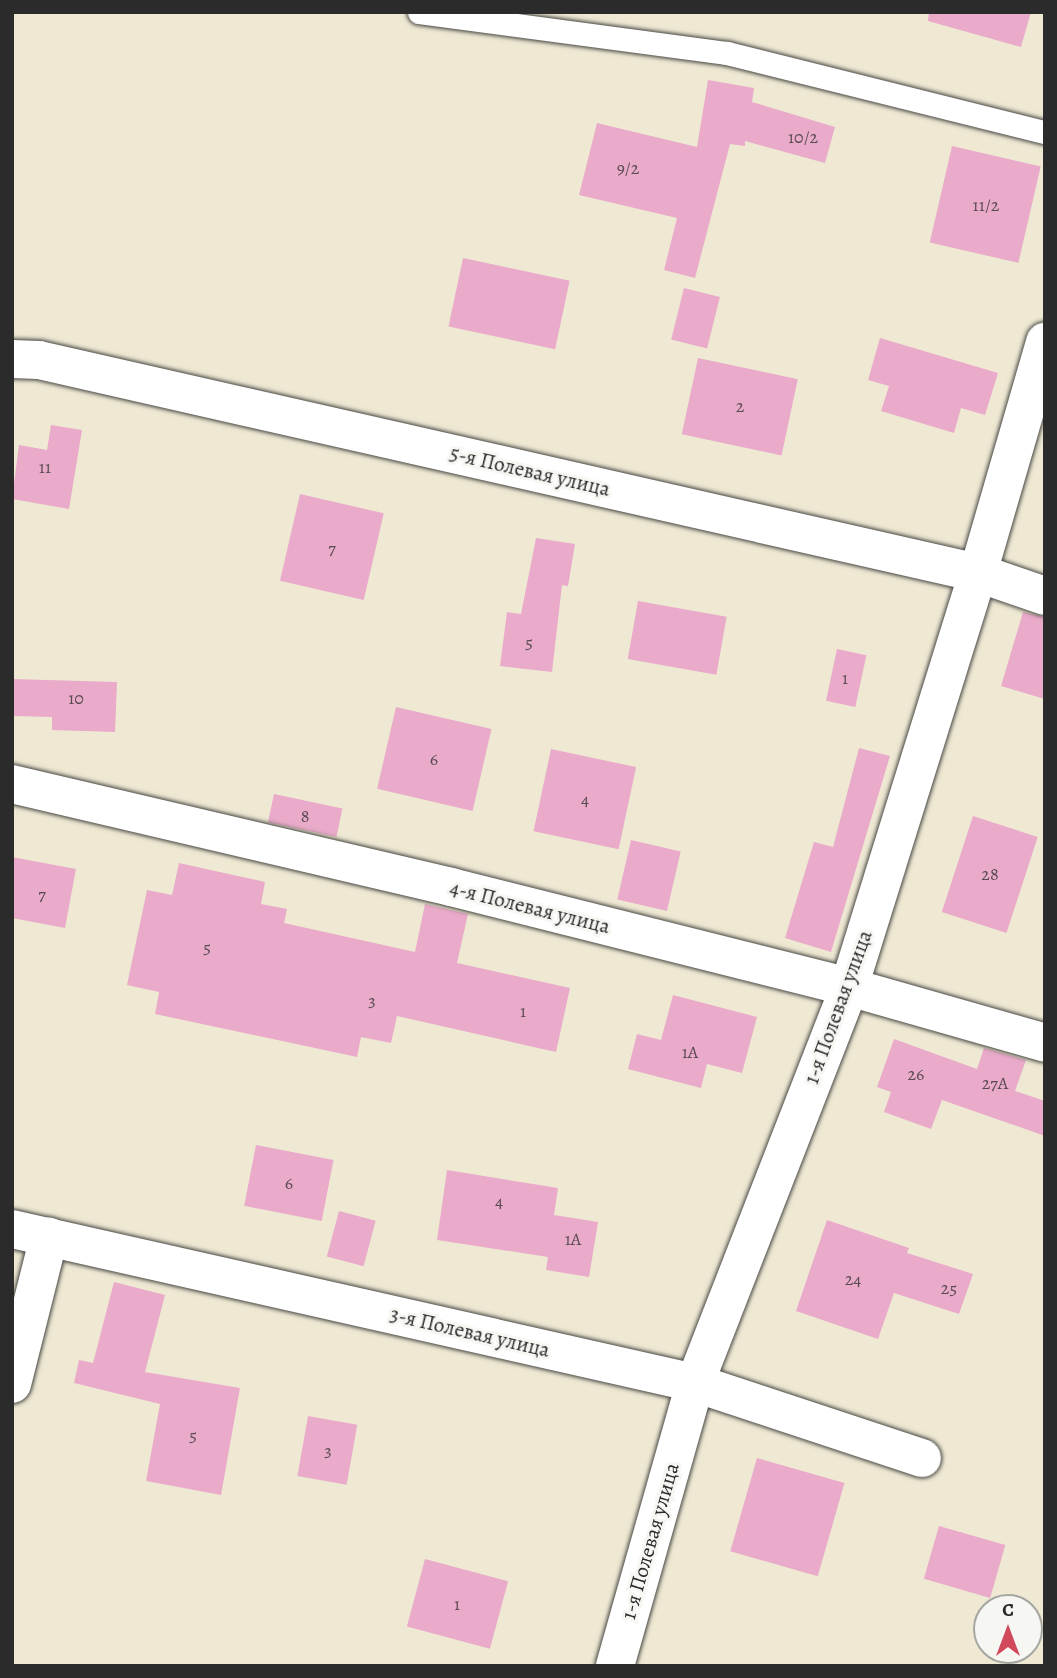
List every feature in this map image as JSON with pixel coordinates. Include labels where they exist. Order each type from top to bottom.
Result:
[{"type":"street","name":"1-я Полевая улица","points":[[615,1666],[695,1383],[849,987],[978,573],[1045,342]]},
{"type":"street","name":"5-я Полевая улица","points":[[12,359],[53,363],[978,573],[1045,596]]},
{"type":"street","name":"4-я Полевая улица","points":[[12,784],[451,887],[849,987],[1045,1043]]},
{"type":"street","name":"3-я Полевая улица","points":[[12,1228],[695,1383],[922,1458]]},
{"type":"street","points":[[12,1384],[49,1237]]},
{"type":"lane","points":[[419,12],[727,53],[1045,132]]},
{"type":"building","points":[[929,12],[1031,12],[1021,47],[928,21]]},
{"type":"building","points":[[708,80],[754,88],[752,102],[835,127],[825,163],[745,141],[745,146],[730,144],[695,278],[664,270],[677,218],[579,195],[597,123],[697,147]]},
{"type":"building","points":[[952,146],[1041,166],[1018,263],[930,242]]},
{"type":"building","points":[[463,258],[570,281],[555,349],[448,326]]},
{"type":"building","points":[[684,288],[720,297],[707,348],[671,339]]},
{"type":"building","points":[[880,338],[998,373],[985,415],[961,408],[954,433],[881,411],[889,386],[868,380]]},
{"type":"building","points":[[698,358],[798,379],[782,456],[682,434]]},
{"type":"building","points":[[51,425],[82,430],[69,509],[12,499],[19,445],[47,450]]},
{"type":"building","points":[[300,494],[384,513],[364,600],[280,581]]},
{"type":"building","points":[[536,538],[575,544],[568,586],[562,585],[552,672],[500,666],[507,612],[521,614]]},
{"type":"building","points":[[638,601],[727,617],[716,675],[628,659]]},
{"type":"building","points":[[1023,612],[1045,617],[1045,699],[1001,686]]},
{"type":"building","points":[[837,649],[866,655],[855,707],[826,701]]},
{"type":"building","points":[[12,679],[117,682],[115,732],[52,730],[52,717],[12,716]]},
{"type":"building","points":[[396,707],[491,729],[473,811],[377,789]]},
{"type":"building","points":[[859,748],[890,756],[831,952],[785,938],[814,842],[833,847]]},
{"type":"building","points":[[551,749],[636,767],[619,849],[534,831]]},
{"type":"building","points":[[274,794],[342,809],[336,837],[268,822]]},
{"type":"building","points":[[973,816],[1038,837],[1006,933],[942,912]]},
{"type":"building","points":[[631,840],[681,851],[667,911],[617,899]]},
{"type":"building","points":[[12,857],[76,869],[65,928],[12,918]]},
{"type":"building","points":[[179,863],[265,882],[261,904],[287,909],[284,923],[415,952],[425,904],[468,914],[457,963],[570,988],[556,1052],[397,1016],[391,1043],[361,1037],[357,1057],[155,1014],[159,992],[127,985],[147,890],[172,895]]},
{"type":"building","points":[[673,995],[757,1017],[742,1073],[707,1064],[701,1088],[628,1069],[637,1034],[661,1040]]},
{"type":"building","points":[[894,1039],[977,1069],[984,1048],[1026,1060],[1015,1091],[1045,1101],[1045,1136],[942,1100],[931,1129],[884,1112],[891,1092],[877,1087]]},
{"type":"building","points":[[256,1145],[334,1160],[322,1221],[244,1206]]},
{"type":"building","points":[[447,1170],[558,1188],[554,1215],[598,1222],[589,1277],[546,1270],[548,1257],[437,1240]]},
{"type":"building","points":[[339,1211],[376,1221],[364,1266],[327,1256]]},
{"type":"building","points":[[827,1220],[909,1248],[907,1253],[973,1274],[959,1314],[894,1293],[878,1339],[796,1311]]},
{"type":"building","points":[[114,1282],[165,1295],[145,1372],[240,1388],[221,1495],[146,1481],[160,1404],[74,1383],[79,1360],[93,1363]]},
{"type":"building","points":[[308,1416],[357,1425],[347,1485],[297,1476]]},
{"type":"building","points":[[757,1458],[844,1483],[818,1576],[730,1551]]},
{"type":"building","points":[[939,1526],[1005,1545],[991,1594],[977,1594],[924,1579]]},
{"type":"building","points":[[425,1559],[508,1581],[490,1649],[407,1627]]}]
